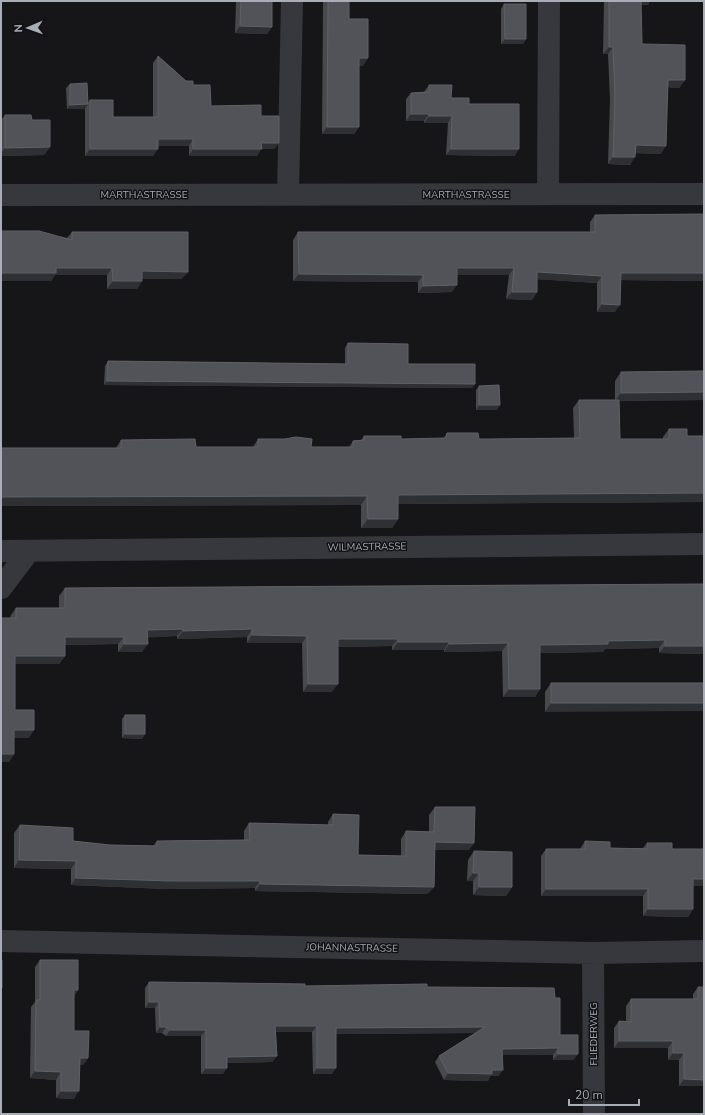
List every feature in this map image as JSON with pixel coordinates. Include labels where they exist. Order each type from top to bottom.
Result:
[{"type":"street","points":[[288,195],[292,1]]},
{"type":"street","points":[[548,194],[549,1]]},
{"type":"street","name":"MARTHASTRASSE","points":[[1,195],[704,194]]},
{"type":"street","name":"WILMASTRASSE","points":[[1,551],[704,544]]},
{"type":"street","points":[[1,588],[29,551]]},
{"type":"street","name":"JOHANNASTRASSE","points":[[1,941],[593,953],[704,951]]},
{"type":"street","name":"FLIEDERWEG","points":[[593,953],[594,1114]]},
{"type":"building","points":[[241,1],[272,1],[272,27],[240,26]]},
{"type":"building","points":[[328,1],[349,1],[349,19],[368,19],[368,58],[359,58],[359,127],[327,127]]},
{"type":"building","points":[[609,1],[641,1],[642,44],[685,45],[685,80],[668,80],[666,146],[636,145],[635,157],[613,157],[615,93],[613,47],[609,47]]},
{"type":"building","points":[[504,4],[526,4],[526,39],[505,39]]},
{"type":"building","points":[[158,56],[186,81],[193,81],[193,85],[210,85],[211,106],[261,105],[261,116],[279,116],[279,143],[261,143],[262,149],[193,149],[193,139],[158,139],[158,149],[90,149],[90,100],[113,100],[113,117],[158,117]]},
{"type":"building","points":[[87,83],[88,104],[70,105],[70,84]]},
{"type":"building","points":[[429,85],[452,85],[451,98],[469,98],[469,104],[519,104],[519,149],[451,149],[452,116],[411,114],[411,93],[429,92]]},
{"type":"building","points":[[5,115],[31,115],[32,120],[50,120],[50,147],[5,148]]},
{"type":"building","points":[[704,214],[704,273],[621,273],[620,305],[602,304],[602,276],[537,272],[537,292],[512,292],[514,268],[457,268],[457,285],[423,286],[423,275],[299,274],[298,232],[595,232],[595,215]]},
{"type":"building","points":[[1,231],[39,231],[72,240],[72,232],[188,232],[188,272],[142,271],[142,281],[113,281],[112,268],[56,268],[56,273],[1,273]]},
{"type":"building","points":[[348,343],[408,344],[408,364],[475,364],[475,384],[107,381],[108,361],[348,364]]},
{"type":"building","points":[[704,371],[704,392],[621,393],[621,372]]},
{"type":"building","points":[[499,385],[500,405],[479,405],[479,386]]},
{"type":"building","points":[[579,400],[619,400],[620,439],[669,439],[669,429],[687,429],[687,436],[704,436],[704,493],[398,495],[398,519],[368,519],[367,496],[1,497],[1,448],[121,448],[121,440],[195,439],[196,447],[258,447],[258,439],[285,439],[296,437],[312,439],[311,447],[353,447],[353,441],[364,440],[364,436],[401,436],[401,439],[446,438],[447,433],[478,433],[479,439],[580,438]]},
{"type":"building","points":[[704,584],[704,646],[665,646],[665,640],[608,641],[608,644],[540,645],[540,689],[509,689],[508,643],[449,644],[449,642],[398,642],[398,639],[338,639],[338,684],[308,684],[307,636],[252,635],[252,629],[183,631],[183,629],[147,630],[148,644],[124,644],[124,637],[65,637],[65,656],[15,656],[15,710],[34,710],[34,730],[14,730],[14,754],[1,754],[1,618],[16,618],[16,608],[65,608],[65,588]]},
{"type":"building","points":[[551,683],[704,683],[704,703],[551,703]]},
{"type":"building","points":[[125,715],[145,715],[145,734],[125,734]]},
{"type":"building","points":[[435,807],[475,807],[474,843],[435,842],[434,887],[260,884],[260,881],[171,881],[76,878],[76,861],[19,860],[20,825],[73,828],[73,841],[110,845],[157,846],[157,841],[250,840],[249,823],[333,825],[333,814],[359,815],[358,855],[406,856],[406,831],[434,832]]},
{"type":"building","points":[[585,841],[610,842],[610,848],[648,849],[647,843],[672,843],[672,849],[704,849],[704,879],[693,879],[693,909],[648,909],[648,889],[546,889],[546,849],[585,849]]},
{"type":"building","points":[[474,851],[512,852],[512,887],[479,887],[479,873],[473,873]]},
{"type":"building","points":[[2,960],[2,988],[1,988]]},
{"type":"building","points":[[40,960],[78,960],[78,990],[74,990],[74,1031],[89,1031],[88,1058],[80,1058],[79,1091],[61,1091],[61,1072],[35,1071],[36,1000],[40,1000]]},
{"type":"building","points":[[149,982],[305,984],[305,986],[427,984],[427,987],[554,988],[555,998],[560,998],[560,1035],[578,1035],[578,1054],[558,1054],[558,1048],[502,1049],[503,1070],[492,1070],[492,1074],[448,1073],[439,1056],[485,1027],[336,1028],[336,1068],[317,1068],[317,1026],[275,1026],[277,1056],[227,1057],[227,1068],[206,1068],[206,1030],[170,1030],[166,1027],[160,1027],[159,1002],[149,1002]]},
{"type":"building","points":[[698,987],[704,987],[704,1080],[684,1079],[684,1053],[673,1053],[673,1041],[619,1041],[619,1021],[631,1022],[631,999],[698,999]]}]
